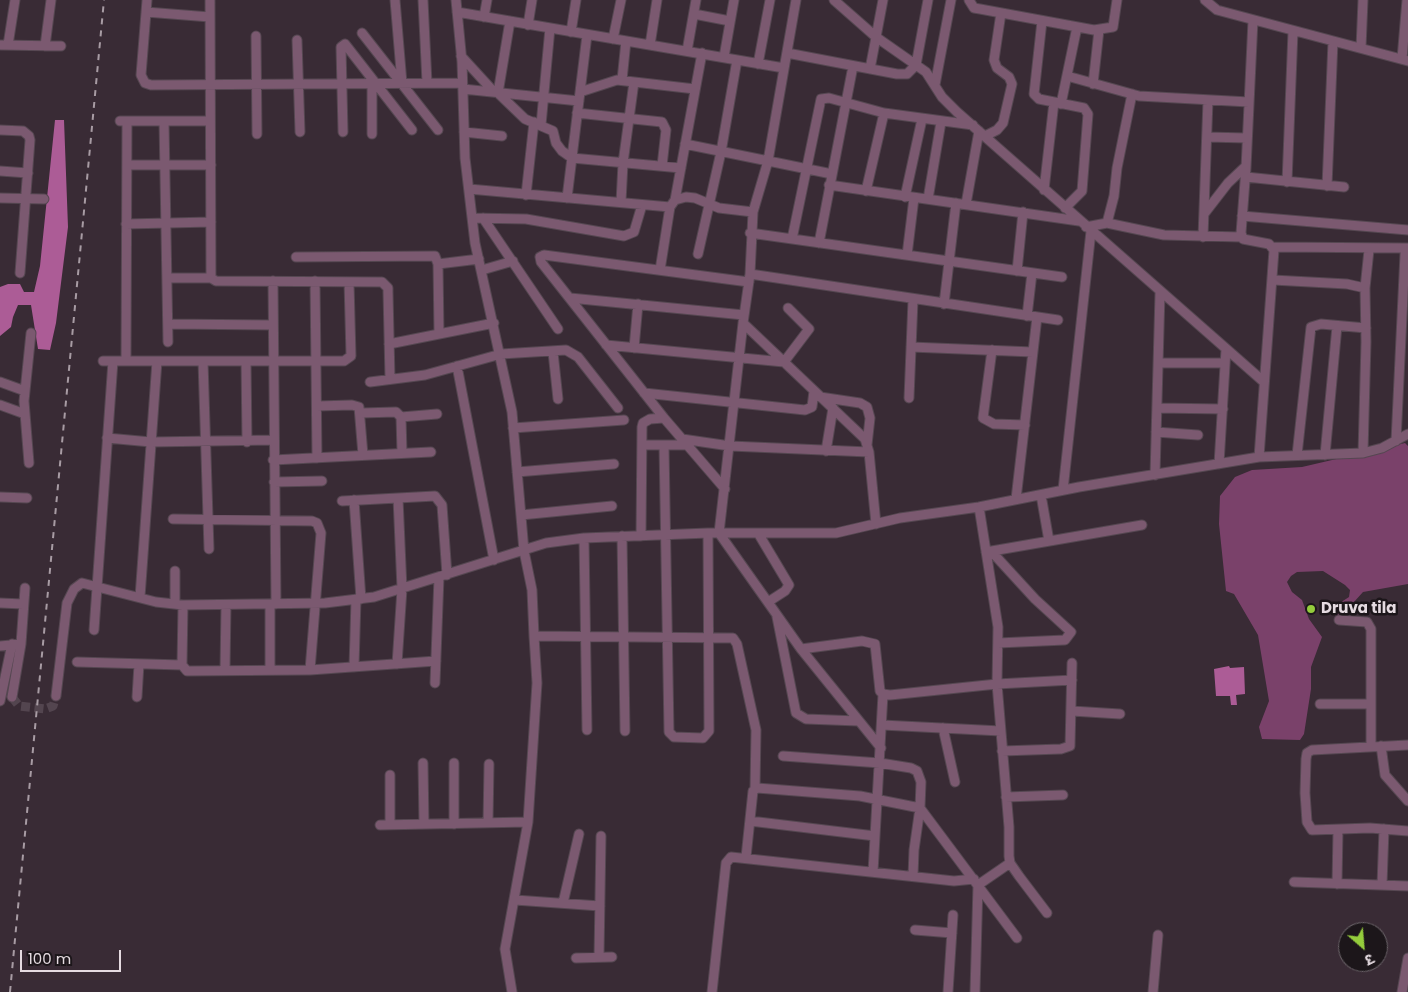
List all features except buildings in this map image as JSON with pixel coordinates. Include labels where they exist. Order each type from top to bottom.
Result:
[{"type":"street","points":[[15,0],[4,45],[61,46]]},
{"type":"street","points":[[45,46],[51,0]]},
{"type":"street","points":[[147,0],[141,75],[145,83],[210,86],[427,83],[544,97],[579,96],[612,80],[695,89]]},
{"type":"street","points":[[210,0],[211,278]]},
{"type":"street","points":[[395,0],[400,39],[402,83]]},
{"type":"street","points":[[423,0],[427,83]]},
{"type":"street","points":[[456,0],[461,56],[464,132],[472,218],[479,259],[501,354],[514,428],[524,551],[532,590],[537,683],[528,822],[505,950],[512,992]]},
{"type":"street","points":[[484,17],[487,0]]},
{"type":"street","points":[[528,24],[532,0]]},
{"type":"street","points":[[571,32],[576,0]]},
{"type":"street","points":[[614,39],[620,0]]},
{"type":"street","points":[[650,45],[657,0]]},
{"type":"street","points":[[687,51],[696,0]]},
{"type":"street","points":[[724,57],[734,0]]},
{"type":"street","points":[[758,64],[770,0]]},
{"type":"street","points":[[796,0],[768,162],[753,212],[750,233],[749,278],[719,533],[801,648],[881,748]]},
{"type":"street","points":[[834,0],[876,37],[926,72],[949,105],[1264,382]]},
{"type":"street","points":[[870,69],[883,0]]},
{"type":"street","points":[[787,53],[903,75],[910,72],[916,65],[928,0]]},
{"type":"street","points":[[935,84],[951,0]]},
{"type":"street","points":[[969,0],[974,8],[1077,28],[1099,30],[1112,27],[1117,0]]},
{"type":"street","points":[[1205,0],[1217,10],[1405,60],[1407,0]]},
{"type":"street","points":[[1360,48],[1363,0]]},
{"type":"street","points":[[146,12],[210,17]]},
{"type":"street","points":[[457,12],[784,68]]},
{"type":"street","points":[[792,239],[820,102],[829,98],[884,113],[941,122],[979,131],[996,130],[1003,123],[1012,84],[1009,77],[997,68],[994,60],[1001,13]]},
{"type":"street","points":[[694,14],[730,21]]},
{"type":"street","points":[[1241,237],[1246,177],[1253,20]]},
{"type":"street","points":[[496,92],[510,21]]},
{"type":"street","points":[[1042,21],[1034,91],[1036,98],[1084,108],[1087,111],[1089,121],[1082,191],[1065,208]]},
{"type":"street","points":[[526,194],[544,97],[550,28]]},
{"type":"street","points":[[1044,190],[1058,103],[1067,76],[1077,28]]},
{"type":"street","points":[[1093,84],[1099,30]]},
{"type":"street","points":[[1287,182],[1293,30]]},
{"type":"street","points":[[362,32],[438,130]]},
{"type":"street","points":[[567,198],[587,35]]},
{"type":"street","points":[[256,36],[258,134]]},
{"type":"street","points":[[297,40],[300,132]]},
{"type":"street","points":[[622,80],[626,41]]},
{"type":"street","points":[[1327,186],[1334,41]]},
{"type":"street","points":[[343,132],[341,46],[345,44],[374,84],[412,130]]},
{"type":"street","points":[[660,270],[702,53]]},
{"type":"street","points":[[461,56],[525,119],[553,131],[558,148],[572,158],[681,168]]},
{"type":"street","points":[[698,254],[721,152],[737,60]]},
{"type":"street","points":[[819,243],[829,185],[847,103],[852,66]]},
{"type":"street","points":[[1067,76],[1132,94],[1249,102]]},
{"type":"street","points":[[621,202],[634,82]]},
{"type":"street","points":[[372,134],[374,84]]},
{"type":"street","points":[[1107,223],[1114,196],[1117,168],[1132,94]]},
{"type":"street","points":[[1203,236],[1208,100]]},
{"type":"street","points":[[577,113],[658,121],[666,125],[662,166]]},
{"type":"street","points":[[866,191],[884,113]]},
{"type":"street","points":[[907,255],[909,197],[922,119]]},
{"type":"street","points":[[126,361],[127,165],[123,121],[210,121]]},
{"type":"street","points":[[164,121],[168,342]]},
{"type":"street","points":[[928,200],[941,122]]},
{"type":"street","points":[[0,130],[23,131],[29,136],[20,273]]},
{"type":"street","points":[[966,204],[979,131]]},
{"type":"street","points":[[464,132],[502,136]]},
{"type":"street","points":[[1207,137],[1247,138]]},
{"type":"street","points":[[685,144],[832,174]]},
{"type":"street","points":[[127,165],[211,165]]},
{"type":"street","points":[[1204,214],[1228,183],[1246,166]]},
{"type":"street","points":[[0,171],[28,173]]},
{"type":"street","points":[[1246,177],[1344,187]]},
{"type":"street","points":[[829,185],[1023,212],[1085,226],[1107,223],[1164,235],[1241,237],[1246,240],[1269,244],[1272,247],[1369,250],[1407,248],[1404,254],[1396,441]]},
{"type":"street","points":[[469,190],[642,205],[672,204],[686,197],[695,198],[728,210],[753,212]]},
{"type":"street","points":[[0,198],[44,199]]},
{"type":"street","points":[[944,304],[956,203]]},
{"type":"street","points":[[472,218],[526,219],[624,236],[634,232],[642,205]]},
{"type":"street","points":[[1017,271],[1023,212]]},
{"type":"street","points":[[1242,216],[1408,230]]},
{"type":"street","points":[[484,218],[558,330]]},
{"type":"street","points":[[126,224],[211,222]]},
{"type":"street","points":[[1063,490],[1085,226]]},
{"type":"street","points":[[750,233],[1062,277]]},
{"type":"street","points":[[1259,457],[1272,280],[1272,247]]},
{"type":"street","points":[[1363,453],[1366,328],[1364,288],[1369,250]]},
{"type":"street","points":[[296,257],[432,254],[437,259],[438,264],[439,334]]},
{"type":"street","points":[[725,489],[664,418],[606,345],[541,262],[541,256],[749,278],[1058,320]]},
{"type":"street","points":[[438,264],[479,259]]},
{"type":"street","points":[[482,270],[512,261]]},
{"type":"street","points":[[1026,316],[1032,273]]},
{"type":"street","points":[[167,278],[211,278],[216,281],[382,282],[388,288],[390,380]]},
{"type":"street","points":[[1272,280],[1347,284],[1364,288]]},
{"type":"street","points":[[270,670],[274,520],[273,281]]},
{"type":"street","points":[[315,282],[317,458]]},
{"type":"street","points":[[103,361],[344,361],[351,356],[349,282]]},
{"type":"street","points":[[1155,475],[1160,292]]},
{"type":"street","points":[[570,298],[638,304],[743,319],[784,362],[865,439],[868,449]]},
{"type":"street","points":[[909,398],[913,300]]},
{"type":"street","points":[[634,348],[638,304]]},
{"type":"street","points":[[784,362],[809,329],[788,308]]},
{"type":"street","points":[[1016,499],[1037,317]]},
{"type":"street","points":[[389,344],[494,323]]},
{"type":"street","points":[[168,324],[273,325]]},
{"type":"street","points":[[1296,455],[1310,333],[1315,325],[1321,324],[1366,328]]},
{"type":"street","points":[[1326,455],[1337,326]]},
{"type":"street","points":[[29,463],[25,391],[31,333]]},
{"type":"street","points":[[606,345],[784,362]]},
{"type":"street","points":[[911,347],[1033,352]]},
{"type":"street","points":[[1219,464],[1226,349]]},
{"type":"street","points":[[370,382],[425,375],[501,354],[566,350],[574,353],[618,408]]},
{"type":"street","points":[[992,350],[984,418],[994,424],[1025,425]]},
{"type":"street","points":[[553,352],[558,399]]},
{"type":"street","points":[[94,630],[113,361]]},
{"type":"street","points":[[140,597],[157,361]]},
{"type":"street","points":[[203,361],[209,549]]},
{"type":"street","points":[[246,361],[247,442]]},
{"type":"street","points":[[1158,363],[1225,364]]},
{"type":"street","points":[[457,366],[494,560]]},
{"type":"street","points":[[0,382],[25,391]]},
{"type":"street","points":[[644,393],[805,410],[812,407],[817,394]]},
{"type":"street","points":[[817,394],[860,403],[867,407],[870,418],[868,449],[876,524]]},
{"type":"street","points":[[317,406],[356,405],[361,413],[363,455]]},
{"type":"street","points":[[1,408],[25,414]]},
{"type":"street","points":[[826,450],[833,408]]},
{"type":"street","points":[[1157,408],[1223,409]]},
{"type":"street","points":[[361,413],[396,412],[400,417],[402,453]]},
{"type":"street","points":[[400,417],[437,414]]},
{"type":"street","points":[[641,536],[643,423],[650,418],[664,418]]},
{"type":"street","points":[[514,428],[624,420]]},
{"type":"street","points":[[1156,432],[1198,435]]},
{"type":"street","points":[[56,696],[67,603],[78,584],[82,583],[179,605],[315,603],[359,599],[402,590],[546,543],[584,538],[708,533],[836,533],[900,518],[979,507],[1063,490],[1259,457],[1363,453],[1396,441],[1408,434]]},
{"type":"street","points":[[107,438],[151,442],[247,442],[273,440]]},
{"type":"street","points":[[642,445],[664,445],[685,442],[826,450],[868,449]]},
{"type":"street","points":[[664,445],[668,732],[674,737],[703,738],[710,731],[708,533]]},
{"type":"street","points":[[273,460],[431,452]]},
{"type":"street","points":[[517,472],[614,464]]},
{"type":"street","points":[[274,482],[322,481]]},
{"type":"street","points":[[1041,494],[1049,541]]},
{"type":"street","points":[[342,501],[430,495],[440,500],[443,576],[435,683]]},
{"type":"street","points":[[0,497],[27,498]]},
{"type":"street","points":[[398,498],[402,590],[398,664]]},
{"type":"street","points":[[354,500],[359,599],[354,667]]},
{"type":"street","points":[[521,515],[612,506]]},
{"type":"street","points":[[979,507],[988,551],[996,615],[998,643],[997,684],[1010,863],[1047,913]]},
{"type":"street","points":[[173,519],[312,521],[320,527],[310,670]]},
{"type":"street","points":[[988,551],[1142,525]]},
{"type":"street","points":[[758,534],[789,585],[785,591],[768,602]]},
{"type":"street","points":[[622,536],[625,731]]},
{"type":"street","points":[[584,538],[587,730]]},
{"type":"street","points":[[988,551],[1035,599],[1071,632],[1071,636],[1065,640],[998,643]]},
{"type":"street","points":[[175,571],[182,665],[187,671],[310,670],[436,661]]},
{"type":"street","points":[[12,697],[25,588]]},
{"type":"street","points":[[0,603],[23,604]]},
{"type":"street","points":[[225,670],[226,605]]},
{"type":"street","points":[[776,614],[796,713],[806,719],[858,721]]},
{"type":"street","points":[[1339,620],[1362,621],[1370,625],[1371,746]]},
{"type":"street","points":[[534,636],[730,636],[737,644],[756,730],[755,789],[746,857]]},
{"type":"street","points":[[801,648],[862,642],[875,644],[878,684],[883,694],[873,872]]},
{"type":"street","points":[[0,646],[17,644]]},
{"type":"street","points":[[0,701],[17,644]]},
{"type":"street","points":[[77,662],[182,665]]},
{"type":"street","points":[[1002,751],[1068,748],[1072,744],[1072,663]]},
{"type":"street","points":[[137,697],[139,664]]},
{"type":"street","points":[[883,694],[997,684],[1072,680]]},
{"type":"street","points":[[1320,704],[1370,704]]},
{"type":"street","points":[[1072,711],[1120,714]]},
{"type":"street","points":[[882,725],[1001,731]]},
{"type":"street","points":[[943,728],[955,782]]},
{"type":"street","points":[[1408,745],[1317,749],[1307,753],[1305,793],[1307,822],[1312,830],[1384,829],[1408,831]]},
{"type":"street","points":[[1381,746],[1385,775],[1408,801]]},
{"type":"street","points":[[783,756],[880,763],[911,768],[917,771],[921,782],[913,876]]},
{"type":"street","points":[[423,763],[424,824]]},
{"type":"street","points":[[454,763],[454,824]]},
{"type":"street","points":[[488,823],[489,764]]},
{"type":"street","points":[[390,774],[390,825]]},
{"type":"street","points":[[755,789],[843,794],[920,808],[1017,938]]},
{"type":"street","points":[[1006,797],[1063,795]]},
{"type":"street","points":[[750,821],[875,836]]},
{"type":"street","points":[[380,825],[528,822]]},
{"type":"street","points":[[1382,885],[1384,829]]},
{"type":"street","points":[[1337,884],[1338,830]]},
{"type":"street","points":[[563,903],[579,834]]},
{"type":"street","points":[[599,957],[601,836]]},
{"type":"street","points":[[712,992],[726,863],[731,857],[746,857],[976,882],[1010,863]]},
{"type":"street","points":[[975,992],[976,882]]},
{"type":"street","points":[[1294,882],[1408,886]]},
{"type":"street","points":[[515,900],[600,906]]},
{"type":"street","points":[[948,992],[953,915]]},
{"type":"street","points":[[915,930],[952,933]]},
{"type":"street","points":[[1153,992],[1158,935]]},
{"type":"street","points":[[576,958],[612,957]]},
{"type":"street","points":[[1402,992],[1408,958]]},
{"type":"shaded area","points":[[55,120],[64,120],[68,227],[56,323],[50,350],[38,349],[31,305],[18,305],[11,327],[0,336],[0,287],[8,284],[20,284],[24,292],[34,292],[40,266]]},
{"type":"shaded area","points":[[1405,443],[1408,446],[1408,584],[1363,592],[1344,613],[1336,616],[1332,613],[1332,608],[1349,597],[1350,590],[1345,585],[1323,571],[1297,572],[1291,576],[1287,582],[1292,592],[1302,600],[1309,619],[1322,637],[1311,667],[1311,689],[1304,734],[1300,740],[1262,739],[1259,727],[1269,701],[1258,635],[1234,594],[1226,591],[1219,524],[1220,496],[1235,477],[1252,470],[1302,467]]},
{"type":"shaded area","points":[[1229,666],[1230,668],[1244,667],[1245,694],[1236,695],[1237,705],[1231,705],[1230,696],[1216,696],[1214,669]]},
{"type":"tunnel","points":[[12,697],[19,706],[45,709],[53,706],[56,696]]},
{"type":"railway","points":[[10,992],[104,0]]},
{"type":"place","name":"Druva tila","points":[[1311,609]]}]
